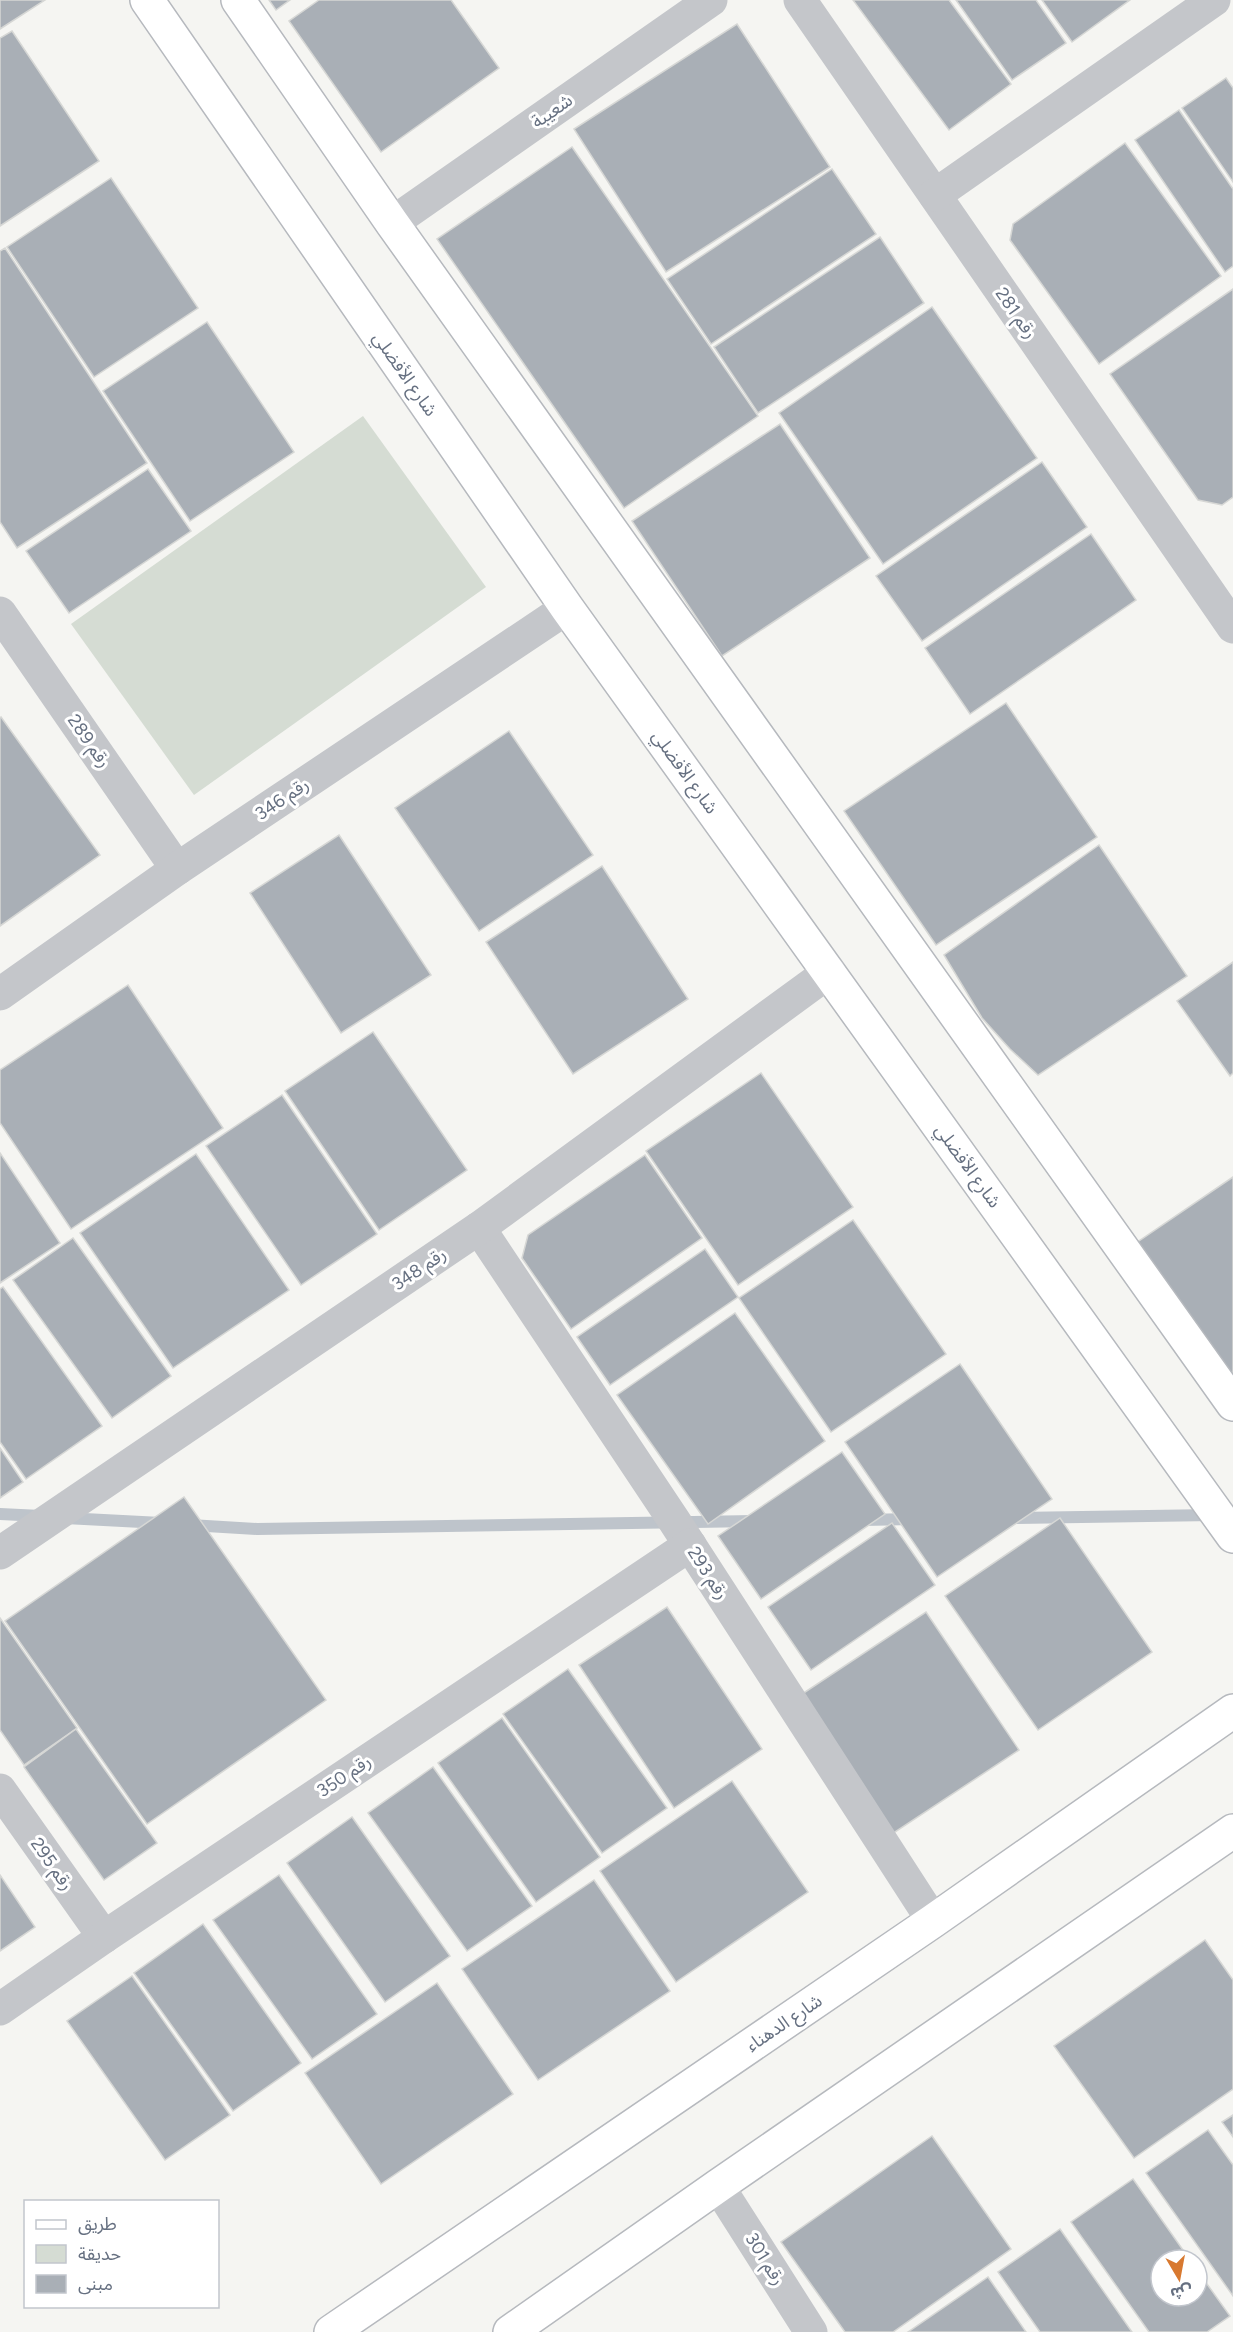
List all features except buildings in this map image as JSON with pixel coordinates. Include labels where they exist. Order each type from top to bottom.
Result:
[{"type":"street","name":"شارع الأفضلي","points":[[147,0],[567,608],[1233,1536]]},
{"type":"street","points":[[238,0],[392,223],[1233,1404]]},
{"type":"street","name":"شعيبة","points":[[392,223],[711,0]]},
{"type":"street","name":"رقم 281","points":[[800,0],[935,195],[1222,588],[1233,627]]},
{"type":"street","points":[[935,195],[1214,0]]},
{"type":"street","name":"رقم 346","points":[[0,994],[177,869],[567,608]]},
{"type":"street","name":"رقم 289","points":[[0,613],[177,869]]},
{"type":"street","name":"رقم 348","points":[[0,1553],[479,1228],[830,972]]},
{"type":"street","name":"رقم 293","points":[[479,1228],[690,1545],[933,1921]]},
{"type":"street","name":"رقم 350","points":[[0,2009],[690,1545]]},
{"type":"street","name":"شارع الدهناء","points":[[332,2332],[933,1921],[1233,1711]]},
{"type":"street","name":"رقم 295","points":[[0,1790],[104,1937]]},
{"type":"street","points":[[510,2332],[1233,1831]]},
{"type":"street","name":"رقم 301","points":[[718,2186],[811,2332]]},
{"type":"green space","points":[[363,416],[486,587],[194,795],[71,624]]},
{"type":"waterway","points":[[0,1514],[41,1516]]},
{"type":"waterway","points":[[1009,1518],[1214,1515]]},
{"type":"waterway","points":[[65,1518],[161,1523]]},
{"type":"waterway","points":[[862,1520],[914,1519]]},
{"type":"waterway","points":[[190,1525],[257,1529],[755,1521]]}]
